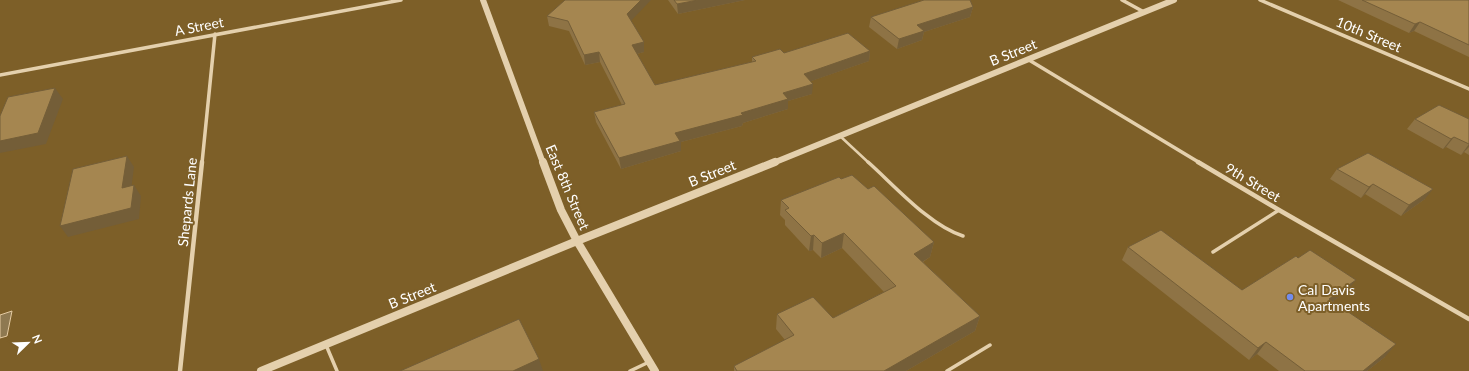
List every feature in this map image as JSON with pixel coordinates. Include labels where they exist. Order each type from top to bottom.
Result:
[{"type":"street","name":"A Street","points":[[0,75],[401,0]]},
{"type":"street","name":"East 8th Street","points":[[483,0],[561,210],[577,241],[655,371]]},
{"type":"street","points":[[1122,0],[1144,12]]},
{"type":"street","name":"B Street","points":[[260,371],[577,241],[1029,60],[1174,0]]},
{"type":"street","name":"10th Street","points":[[1260,0],[1469,89]]},
{"type":"street","name":"Shepards Lane","points":[[180,371],[215,34]]},
{"type":"street","name":"9th Street","points":[[1029,60],[1279,210],[1469,319]]},
{"type":"lane","points":[[840,136],[926,214],[950,232],[963,236]]},
{"type":"lane","points":[[1213,252],[1279,210]]},
{"type":"lane","points":[[325,345],[337,371]]},
{"type":"lane","points":[[946,371],[990,345]]},
{"type":"lane","points":[[630,371],[649,362]]},
{"type":"shaded area","points":[[12,311],[7,336],[0,338],[0,315]]},
{"type":"building","points":[[565,0],[641,0],[627,14],[644,42],[632,45],[655,85],[756,61],[752,57],[780,49],[784,53],[848,33],[870,51],[804,74],[813,84],[783,93],[788,99],[741,113],[743,115],[675,133],[680,141],[619,158],[594,112],[625,104],[599,52],[584,55],[568,21],[547,16]]},
{"type":"building","points":[[674,0],[698,0],[677,4]]},
{"type":"building","points":[[924,0],[970,0],[973,7],[917,25],[924,31],[899,39],[871,17]]},
{"type":"building","points":[[1362,0],[1469,0],[1469,45],[1420,22],[1415,24]]},
{"type":"building","points":[[55,88],[38,133],[0,141],[0,116],[8,97]]},
{"type":"building","points":[[1439,105],[1469,119],[1469,144],[1454,137],[1451,139],[1415,119]]},
{"type":"building","points":[[1368,153],[1433,189],[1409,205],[1373,184],[1369,187],[1337,169]]},
{"type":"building","points":[[127,156],[122,188],[134,185],[131,208],[60,226],[73,169]]},
{"type":"building","points":[[852,175],[868,189],[874,186],[934,242],[914,254],[980,316],[884,371],[737,371],[734,366],[794,335],[777,314],[813,297],[833,318],[896,286],[844,233],[822,243],[814,235],[811,236],[785,210],[789,208],[781,200],[839,177],[841,179]]},
{"type":"building","points":[[1161,230],[1242,290],[1296,256],[1298,258],[1310,250],[1356,280],[1329,299],[1396,344],[1363,371],[1305,371],[1266,342],[1258,348],[1128,247]]},
{"type":"building","points":[[519,319],[539,359],[513,371],[400,371]]},
{"type":"place","name":"Cal Davis Apartments","points":[[1290,297]]}]
